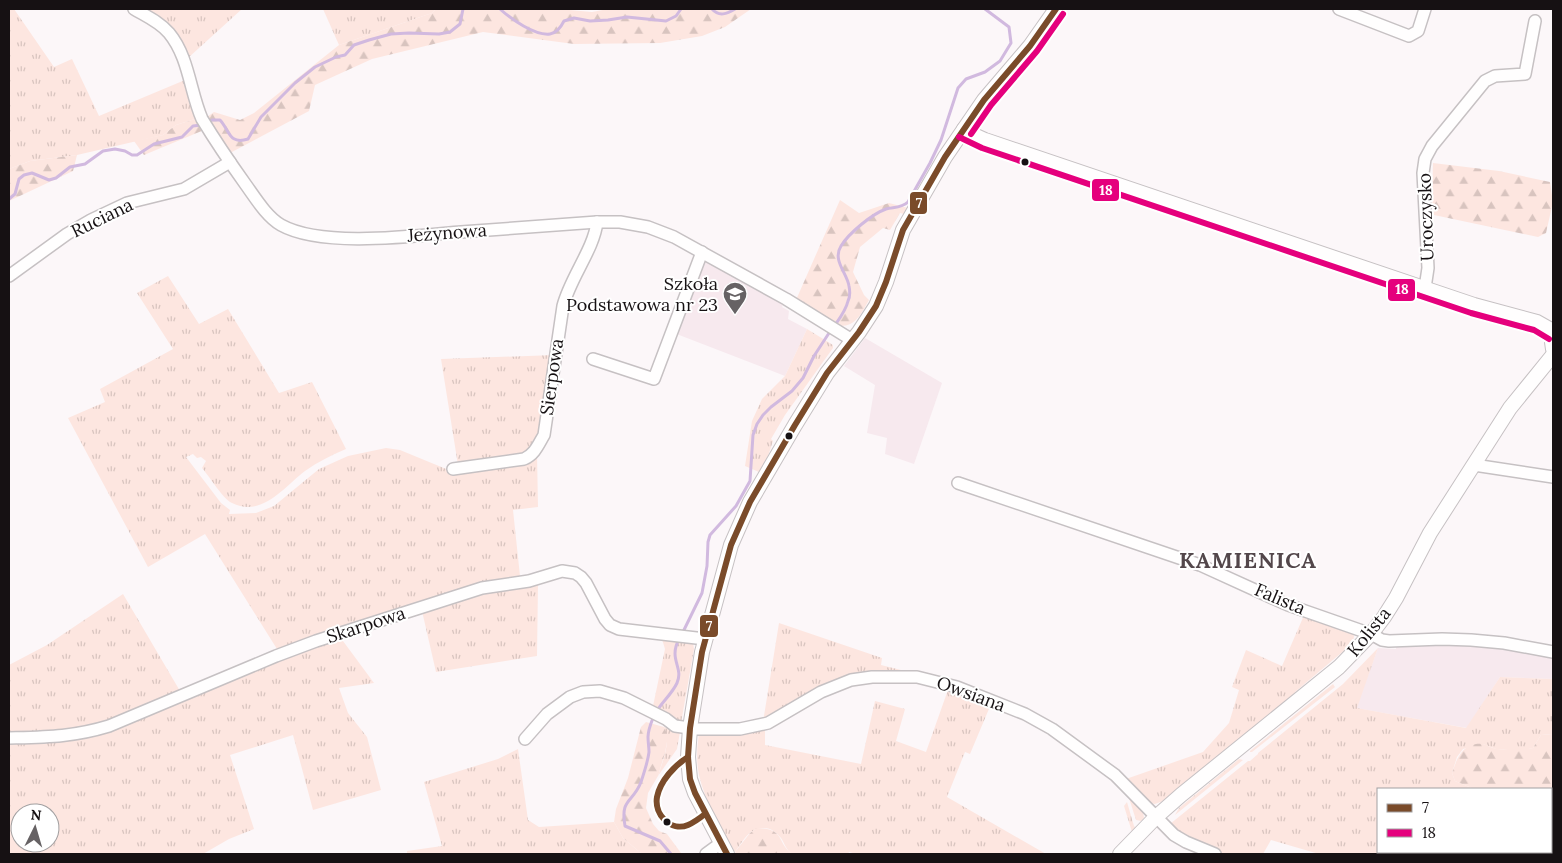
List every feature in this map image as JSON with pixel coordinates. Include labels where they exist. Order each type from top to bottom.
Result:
[{"type":"street","name":"Jeżynowa","points":[[134,9],[169,32],[185,64],[196,106],[202,119],[255,198],[268,214],[280,224],[295,231],[312,236],[362,238],[620,222],[657,230],[674,237],[786,299],[852,340]]},
{"type":"street","points":[[706,854],[724,849],[705,814],[690,779],[688,757],[698,638],[743,516],[827,372],[876,306],[903,230],[940,164],[984,100],[1030,46],[1056,9]]},
{"type":"street","points":[[1339,9],[1410,36],[1418,31],[1425,9]]},
{"type":"street","name":"Uroczysko","points":[[1425,288],[1428,268],[1423,173],[1425,159],[1432,146],[1485,81],[1495,76],[1524,74],[1535,21]]},
{"type":"street","points":[[964,129],[985,140],[1487,309],[1537,322],[1553,331]]},
{"type":"street","name":"Ruciana","points":[[9,276],[67,234],[108,211],[134,200],[184,189],[230,162]]},
{"type":"street","name":"Sierpowa","points":[[453,469],[524,459],[531,456],[535,451],[544,434],[566,294],[594,234],[597,222]]},
{"type":"street","points":[[593,359],[654,379],[702,252]]},
{"type":"street","points":[[1553,336],[1553,349]]},
{"type":"street","name":"Kolista","points":[[1120,854],[1156,817],[1339,667],[1371,634],[1396,598],[1430,533],[1510,408],[1553,355]]},
{"type":"street","points":[[1474,465],[1553,477]]},
{"type":"street","name":"Falista","points":[[958,482],[1200,565],[1288,604],[1371,634],[1382,640],[1442,639],[1504,642],[1553,652]]},
{"type":"street","name":"Skarpowa","points":[[9,738],[62,736],[109,726],[316,641],[482,588],[529,580],[562,571],[575,573],[581,577],[586,583],[599,610],[610,625],[630,632],[698,638]]},
{"type":"street","name":"Owsiana","points":[[525,739],[547,714],[570,697],[583,692],[600,691],[624,698],[666,719],[675,726],[740,729],[762,725],[778,718],[821,692],[851,680],[872,677],[916,677],[957,687],[1026,714],[1052,729],[1115,775],[1174,835],[1214,854]]},
{"type":"shaded area","name":"Szkoła Podstawowa nr 23","points":[[706,259],[783,304],[782,307],[789,311],[788,319],[807,329],[785,376],[674,333],[701,264]]},
{"type":"shaded area","points":[[865,338],[942,383],[914,464],[885,454],[887,438],[867,433],[875,385],[844,366]]},
{"type":"shaded area","points":[[1420,643],[1503,645],[1553,655],[1553,679],[1500,677],[1467,728],[1356,708],[1378,648],[1396,649],[1396,646]]},
{"type":"green space","points":[[9,9],[14,9],[54,67],[72,59],[99,116],[185,80],[198,118],[176,125],[163,135],[77,155],[30,161],[9,169]]},
{"type":"green space","points":[[149,9],[242,9],[188,58],[177,35]]},
{"type":"green space","points":[[323,9],[436,9],[432,13],[339,45]]},
{"type":"green space","points":[[436,9],[558,9],[592,12],[608,9],[751,9],[725,27],[702,36],[660,43],[574,44],[483,32],[372,59],[315,85],[309,111],[230,153],[207,117],[214,112],[240,120],[254,113],[339,45],[432,13]]},
{"type":"green space","points":[[198,118],[204,130],[144,155],[134,141],[163,135],[176,125]]},
{"type":"green space","points":[[77,155],[73,171],[9,201],[9,169],[30,161]]},
{"type":"green space","points":[[1433,163],[1499,171],[1550,182],[1553,202],[1546,233],[1538,237],[1434,215],[1432,199]]},
{"type":"green space","points":[[840,200],[859,213],[889,203],[908,208],[904,214],[900,213],[890,230],[883,228],[860,247],[853,272],[864,295],[869,300],[855,321],[851,324],[840,326],[796,300]]},
{"type":"green space","points":[[168,276],[199,324],[228,309],[279,393],[312,382],[346,449],[305,471],[272,499],[253,507],[243,507],[232,503],[220,492],[202,468],[206,461],[201,457],[197,458],[193,454],[186,457],[221,503],[230,510],[229,514],[256,513],[274,506],[319,469],[348,456],[386,448],[400,450],[451,471],[537,453],[538,507],[513,510],[520,576],[475,585],[277,649],[205,534],[148,567],[68,418],[105,402],[100,389],[173,349],[137,293]]},
{"type":"green space","points":[[807,329],[833,345],[833,348],[785,415],[771,439],[773,441],[767,459],[759,472],[745,466],[752,421],[762,399],[785,376]]},
{"type":"green space","points":[[554,355],[541,434],[530,453],[458,465],[441,359]]},
{"type":"green space","points":[[538,584],[537,656],[436,672],[422,611],[486,594]]},
{"type":"green space","points":[[123,594],[180,691],[118,718],[80,730],[9,734],[9,665],[47,645]]},
{"type":"green space","points":[[1305,613],[1352,633],[1354,636],[1353,643],[1295,692],[1295,694],[1163,801],[1155,804],[1150,803],[1126,779],[1203,752],[1229,723],[1239,690],[1232,687],[1246,650],[1282,666]]},
{"type":"green space","points":[[779,623],[882,658],[881,665],[909,672],[868,674],[763,722]]},
{"type":"green space","points":[[339,639],[343,641],[374,683],[339,688],[348,713],[367,737],[381,790],[313,810],[293,735],[230,755],[254,829],[229,839],[203,854],[9,854],[9,743],[55,741],[278,659]]},
{"type":"green space","points":[[662,639],[693,643],[694,649],[681,723],[649,708],[653,706],[665,649]]},
{"type":"green space","points":[[1378,648],[1357,708],[1466,728],[1500,677],[1553,679],[1553,734],[1541,735],[1533,748],[1519,751],[1496,749],[1483,744],[1463,749],[1457,757],[1452,773],[1455,781],[1472,788],[1377,788],[1377,853],[1403,854],[1319,854],[1271,840],[1263,854],[1224,854],[1196,842],[1180,833],[1170,824],[1250,761],[1343,684]]},
{"type":"green space","points":[[1333,684],[1335,687],[1250,752],[1250,751]]},
{"type":"green space","points":[[949,687],[991,704],[970,754],[965,752],[947,797],[1046,854],[856,854],[849,852],[848,854],[792,854],[788,851],[778,834],[767,828],[759,828],[751,832],[735,852],[705,795],[698,770],[697,749],[699,733],[765,727],[765,745],[861,764],[875,701],[905,709],[896,741],[926,752]]},
{"type":"green space","points":[[646,722],[664,727],[668,736],[658,776],[648,793],[646,808],[653,824],[659,831],[667,834],[681,853],[685,854],[642,854],[623,838],[614,822],[616,809],[628,778],[641,727]]},
{"type":"green space","points":[[664,727],[680,732],[677,749],[658,776],[664,758],[667,739]]},
{"type":"green space","points":[[1553,734],[1553,789],[1472,788],[1455,781],[1452,773],[1456,762],[1466,748],[1476,744],[1483,744],[1507,750],[1529,749],[1533,748],[1541,735]]},
{"type":"green space","points":[[518,749],[528,820],[539,827],[614,822],[623,838],[642,854],[407,854],[407,851],[442,846],[424,782],[498,759]]},
{"type":"green space","points":[[1239,759],[1243,760],[1175,815],[1179,808]]},
{"type":"green space","points":[[1552,789],[1553,789],[1552,844]]},
{"type":"green space","points":[[1129,798],[1143,812],[1144,818],[1141,821],[1136,820]]},
{"type":"green space","points":[[1127,802],[1136,828],[1132,832],[1124,806]]},
{"type":"green space","points":[[757,828],[766,829],[777,834],[792,854],[736,854],[735,852],[750,833]]},
{"type":"waterway","points":[[207,123],[212,120],[220,120],[233,139],[248,139],[261,117],[295,83],[315,67],[345,55],[354,45],[391,34],[439,34],[450,32],[460,24],[463,9]]},
{"type":"waterway","points":[[500,9],[530,30],[544,34],[555,32],[564,21],[574,18],[590,21],[627,17],[666,21],[676,16],[681,9]]},
{"type":"waterway","points":[[712,9],[717,13],[723,14],[735,9]]},
{"type":"waterway","points":[[835,325],[846,308],[850,294],[848,281],[838,256],[841,246],[855,230],[874,215],[908,202],[941,140],[958,88],[966,79],[985,72],[1000,61],[1011,43],[1009,27],[985,9]]},
{"type":"waterway","points":[[9,199],[15,194],[19,179],[24,175],[32,173],[49,180],[56,178],[70,167],[85,164],[103,151],[115,149],[137,155],[154,144],[182,137],[193,126],[201,125]]},
{"type":"waterway","points":[[682,634],[702,593],[710,535],[736,506],[750,481],[753,435],[757,424],[763,415],[792,391],[803,378],[814,356],[831,330]]},
{"type":"waterway","points":[[671,854],[660,841],[625,826],[624,810],[628,801],[638,789],[646,767],[649,752],[648,735],[653,718],[677,683],[679,677],[675,658],[679,639]]},
{"type":"transit line","name":"7","points":[[727,854],[695,793],[690,779],[688,757],[690,728],[702,652],[731,545],[750,502],[795,425],[827,373],[859,332],[876,306],[903,230],[945,157],[984,100],[1030,46],[1056,9]]},
{"type":"transit line","name":"18","points":[[971,134],[991,105],[1037,51],[1063,14]]},
{"type":"transit line","name":"18","points":[[959,137],[982,148],[1471,313],[1534,330],[1549,339]]},
{"type":"transit line","name":"7","points":[[688,757],[673,769],[661,785],[657,797],[658,810],[661,816],[670,824],[682,827],[705,814]]},
{"type":"place","name":"Szkoła Podstawowa nr 23","points":[[735,315]]},
{"type":"district","name":"KAMIENICA","points":[[1248,560]]}]
